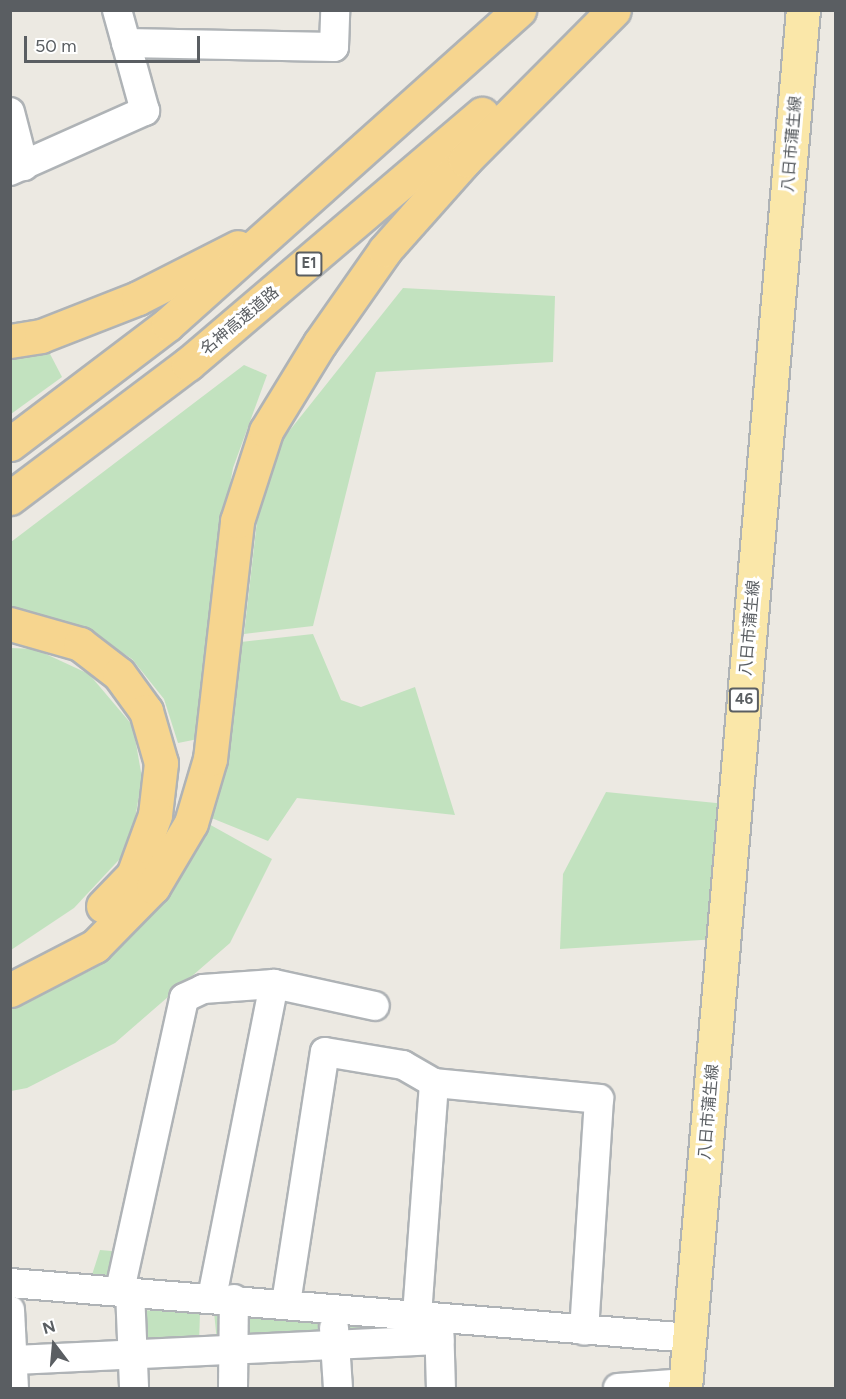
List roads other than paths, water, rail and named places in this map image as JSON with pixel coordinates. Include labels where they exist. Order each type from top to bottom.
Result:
[{"type":"highway","points":[[10,444],[168,324],[293,217],[519,10]]},
{"type":"highway","name":"名神高速道路","points":[[10,498],[188,364],[374,210],[592,10]]},
{"type":"highway","points":[[10,990],[94,946],[153,887],[191,823],[210,759],[237,521],[266,431],[320,343],[400,234],[614,10]]},
{"type":"highway","points":[[10,341],[41,336],[138,298],[293,217]]},
{"type":"highway","points":[[10,624],[80,644],[119,674],[146,711],[161,763],[155,815],[133,875],[78,931],[10,969]]},
{"type":"main road","name":"八日市蒲生線","points":[[685,1386],[803,10]]},
{"type":"street","points":[[10,112],[17,169],[145,111],[117,10]]},
{"type":"street","points":[[126,43],[334,47],[335,10]]},
{"type":"street","points":[[233,1389],[233,1350],[223,1298],[274,984]]},
{"type":"street","points":[[134,1389],[125,1290],[184,998],[202,989],[274,984],[375,1006]]},
{"type":"street","points":[[286,1303],[325,1052],[403,1065],[434,1083],[599,1100],[584,1331]]},
{"type":"street","points":[[434,1083],[432,1324],[441,1389]]},
{"type":"street","points":[[10,1283],[333,1307],[432,1324],[690,1338]]},
{"type":"street","points":[[333,1307],[338,1389]]},
{"type":"street","points":[[10,1310],[14,1389]]},
{"type":"street","points":[[13,1360],[335,1345],[432,1324]]},
{"type":"street","points":[[618,1389],[685,1386]]}]
